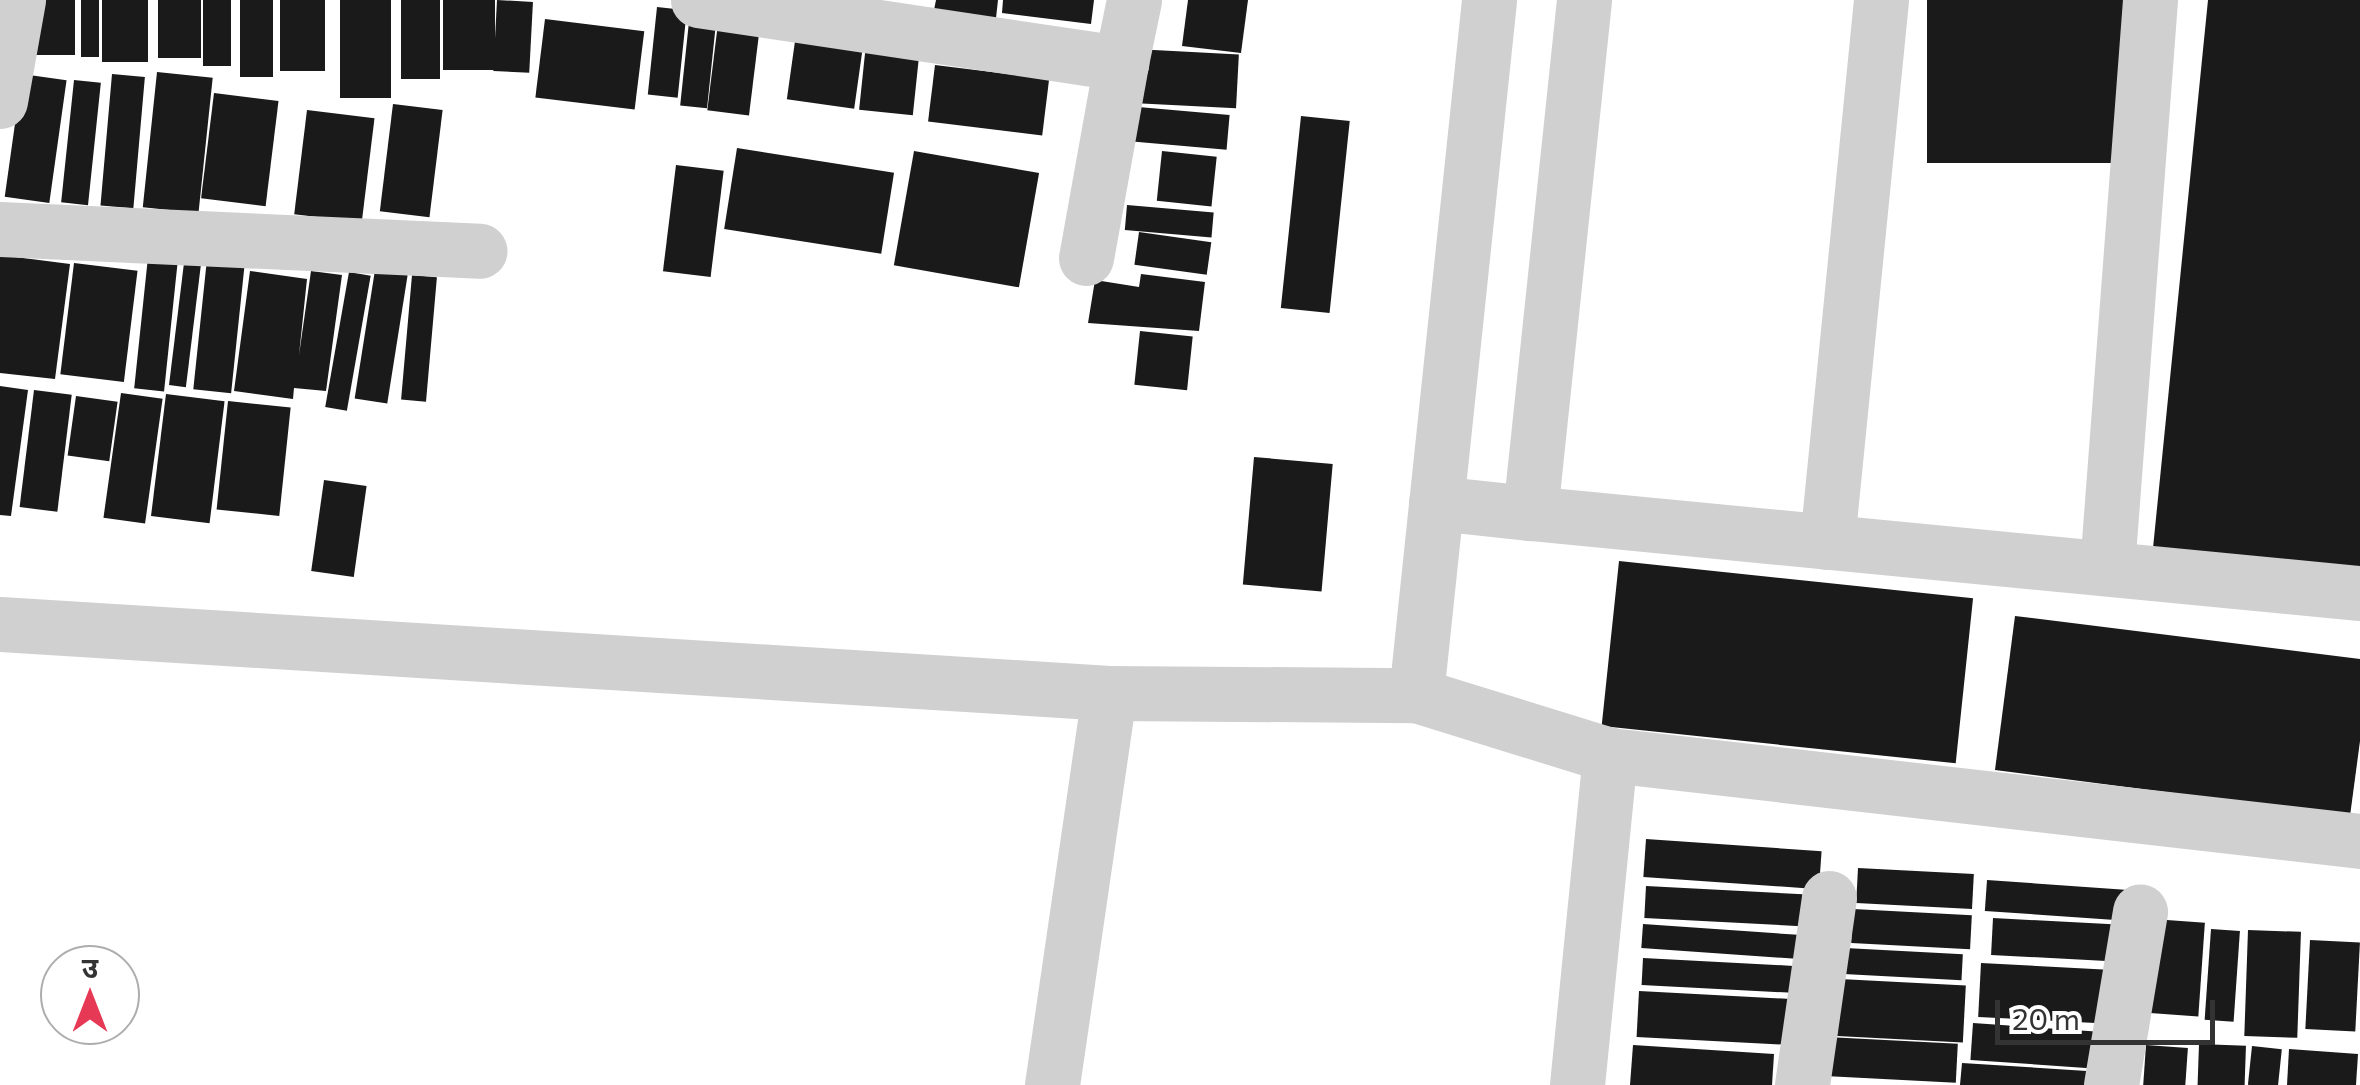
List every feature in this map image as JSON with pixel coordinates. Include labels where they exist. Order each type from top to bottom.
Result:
[{"type":"street","points":[[2,87],[18,0]]},
{"type":"street","points":[[698,0],[1121,62]]},
{"type":"street","points":[[1086,258],[1134,0]]},
{"type":"street","points":[[1416,695],[1489,0]]},
{"type":"street","points":[[1530,513],[1584,0]]},
{"type":"street","points":[[1827,542],[1881,0]]},
{"type":"street","points":[[2107,568],[2150,0]]},
{"type":"street","points":[[0,229],[480,251]]},
{"type":"street","points":[[1436,503],[2360,593]]},
{"type":"street","points":[[0,624],[1109,694],[1416,695],[1610,755],[2360,841]]},
{"type":"street","points":[[1052,1085],[1109,694]]},
{"type":"street","points":[[1577,1085],[1610,755]]},
{"type":"street","points":[[1802,1085],[1829,898]]},
{"type":"street","points":[[2110,1085],[2140,910]]},
{"type":"building","points":[[33,0],[75,0],[75,55],[33,55]]},
{"type":"building","points":[[81,0],[99,0],[99,57],[81,57]]},
{"type":"building","points":[[102,0],[148,0],[148,62],[102,62]]},
{"type":"building","points":[[158,0],[201,0],[201,58],[158,58]]},
{"type":"building","points":[[203,0],[231,0],[231,66],[203,66]]},
{"type":"building","points":[[240,0],[273,0],[273,77],[240,77]]},
{"type":"building","points":[[280,0],[325,0],[325,71],[280,71]]},
{"type":"building","points":[[340,0],[391,0],[391,98],[340,98]]},
{"type":"building","points":[[401,0],[440,0],[440,79],[401,79]]},
{"type":"building","points":[[443,0],[495,0],[495,70],[443,70]]},
{"type":"building","points":[[497,0],[533,2],[529,73],[493,71]]},
{"type":"building","points":[[936,0],[998,0],[996,18],[934,10]]},
{"type":"building","points":[[1003,0],[1094,0],[1091,24],[1002,13]]},
{"type":"building","points":[[1188,0],[1248,0],[1241,53],[1182,46]]},
{"type":"building","points":[[1927,0],[2133,0],[2133,163],[1927,163]]},
{"type":"building","points":[[2208,0],[2360,0],[2360,589],[2151,568]]},
{"type":"building","points":[[657,7],[687,10],[678,98],[648,95]]},
{"type":"building","points":[[690,12],[717,15],[707,108],[680,105]]},
{"type":"building","points":[[719,15],[761,20],[749,115],[707,110]]},
{"type":"building","points":[[545,19],[644,31],[635,110],[535,97]]},
{"type":"building","points":[[797,27],[864,36],[854,109],[787,99]]},
{"type":"building","points":[[866,44],[920,50],[913,115],[859,110]]},
{"type":"building","points":[[1135,49],[1239,54],[1236,108],[1132,103]]},
{"type":"building","points":[[935,65],[1049,79],[1042,136],[928,122]]},
{"type":"building","points":[[157,72],[213,78],[198,213],[143,207]]},
{"type":"building","points":[[22,74],[67,80],[49,203],[5,197]]},
{"type":"building","points":[[112,74],[145,77],[133,208],[100,205]]},
{"type":"building","points":[[74,80],[101,83],[88,205],[61,202]]},
{"type":"building","points":[[214,93],[279,101],[266,206],[201,198]]},
{"type":"building","points":[[393,104],[443,110],[429,217],[380,211]]},
{"type":"building","points":[[1127,106],[1230,115],[1227,150],[1124,141]]},
{"type":"building","points":[[307,110],[374,118],[362,223],[294,214]]},
{"type":"building","points":[[1301,116],[1350,121],[1330,313],[1281,308]]},
{"type":"building","points":[[737,148],[894,173],[881,254],[724,229]]},
{"type":"building","points":[[914,151],[1039,173],[1019,287],[894,265]]},
{"type":"building","points":[[1162,151],[1217,157],[1211,206],[1157,201]]},
{"type":"building","points":[[676,165],[724,171],[711,277],[663,271]]},
{"type":"building","points":[[1127,205],[1214,213],[1211,237],[1125,230]]},
{"type":"building","points":[[1139,232],[1211,242],[1207,275],[1134,265]]},
{"type":"building","points":[[0,255],[70,264],[55,379],[0,373]]},
{"type":"building","points":[[148,257],[178,260],[164,391],[134,388]]},
{"type":"building","points":[[207,259],[245,263],[231,393],[193,389]]},
{"type":"building","points":[[74,263],[138,271],[124,382],[60,374]]},
{"type":"building","points":[[184,263],[201,265],[186,387],[169,385]]},
{"type":"building","points":[[375,270],[408,275],[387,404],[355,398]]},
{"type":"building","points":[[250,271],[307,279],[299,355],[311,271],[342,275],[326,391],[294,388],[293,399],[234,391]]},
{"type":"building","points":[[349,272],[371,276],[347,411],[325,407]]},
{"type":"building","points":[[1141,274],[1205,282],[1199,331],[1088,323],[1095,280],[1139,287]]},
{"type":"building","points":[[412,275],[437,277],[426,402],[401,400]]},
{"type":"building","points":[[1140,331],[1193,337],[1187,390],[1134,385]]},
{"type":"building","points":[[0,386],[28,390],[11,516],[0,515]]},
{"type":"building","points":[[34,390],[72,395],[57,512],[20,507]]},
{"type":"building","points":[[121,393],[163,399],[145,524],[103,518]]},
{"type":"building","points":[[166,394],[225,401],[210,523],[151,516]]},
{"type":"building","points":[[76,396],[118,402],[109,461],[68,455]]},
{"type":"building","points":[[228,401],[291,408],[279,516],[217,509]]},
{"type":"building","points":[[1254,457],[1333,464],[1322,591],[1243,585]]},
{"type":"building","points":[[324,480],[367,486],[354,577],[311,571]]},
{"type":"building","points":[[1619,561],[1973,598],[1956,763],[1602,726]]},
{"type":"building","points":[[2015,616],[2360,659],[2360,741],[2350,816],[1995,770]]},
{"type":"building","points":[[1646,839],[1822,851],[1819,889],[1643,877]]},
{"type":"building","points":[[1858,868],[1974,874],[1972,909],[1856,903]]},
{"type":"building","points":[[1987,880],[2125,890],[2123,921],[1985,911]]},
{"type":"building","points":[[1646,886],[1803,894],[1801,926],[1644,918]]},
{"type":"building","points":[[1853,909],[1972,915],[1970,949],[1851,943]]},
{"type":"building","points":[[1993,918],[2127,925],[2125,962],[1991,955]]},
{"type":"building","points":[[2153,919],[2205,923],[2198,1016],[2146,1013]]},
{"type":"building","points":[[1643,924],[1798,935],[1796,959],[1641,948]]},
{"type":"building","points":[[2211,929],[2240,931],[2234,1022],[2205,1020]]},
{"type":"building","points":[[2248,930],[2301,932],[2297,1038],[2244,1036]]},
{"type":"building","points":[[2310,940],[2360,943],[2355,1031],[2305,1029]]},
{"type":"building","points":[[1845,948],[1963,954],[1961,980],[1844,974]]},
{"type":"building","points":[[1643,958],[1794,966],[1792,993],[1642,985]]},
{"type":"building","points":[[1981,963],[2108,970],[2105,1024],[1978,1017]]},
{"type":"building","points":[[1840,979],[1966,986],[1963,1043],[1837,1036]]},
{"type":"building","points":[[1639,991],[1795,999],[1792,1045],[1637,1037]]},
{"type":"building","points":[[1973,1023],[2096,1032],[2093,1068],[1970,1060]]},
{"type":"building","points":[[1827,1037],[1958,1044],[1956,1083],[1825,1076]]},
{"type":"building","points":[[2199,1044],[2246,1046],[2245,1085],[2198,1085]]},
{"type":"building","points":[[1633,1045],[1774,1054],[1772,1085],[1630,1085]]},
{"type":"building","points":[[2146,1045],[2188,1048],[2185,1085],[2143,1085]]},
{"type":"building","points":[[2252,1046],[2282,1049],[2278,1085],[2248,1085]]},
{"type":"building","points":[[2289,1049],[2358,1054],[2356,1085],[2287,1085]]},
{"type":"building","points":[[1962,1063],[2087,1071],[2086,1085],[1960,1085]]}]
